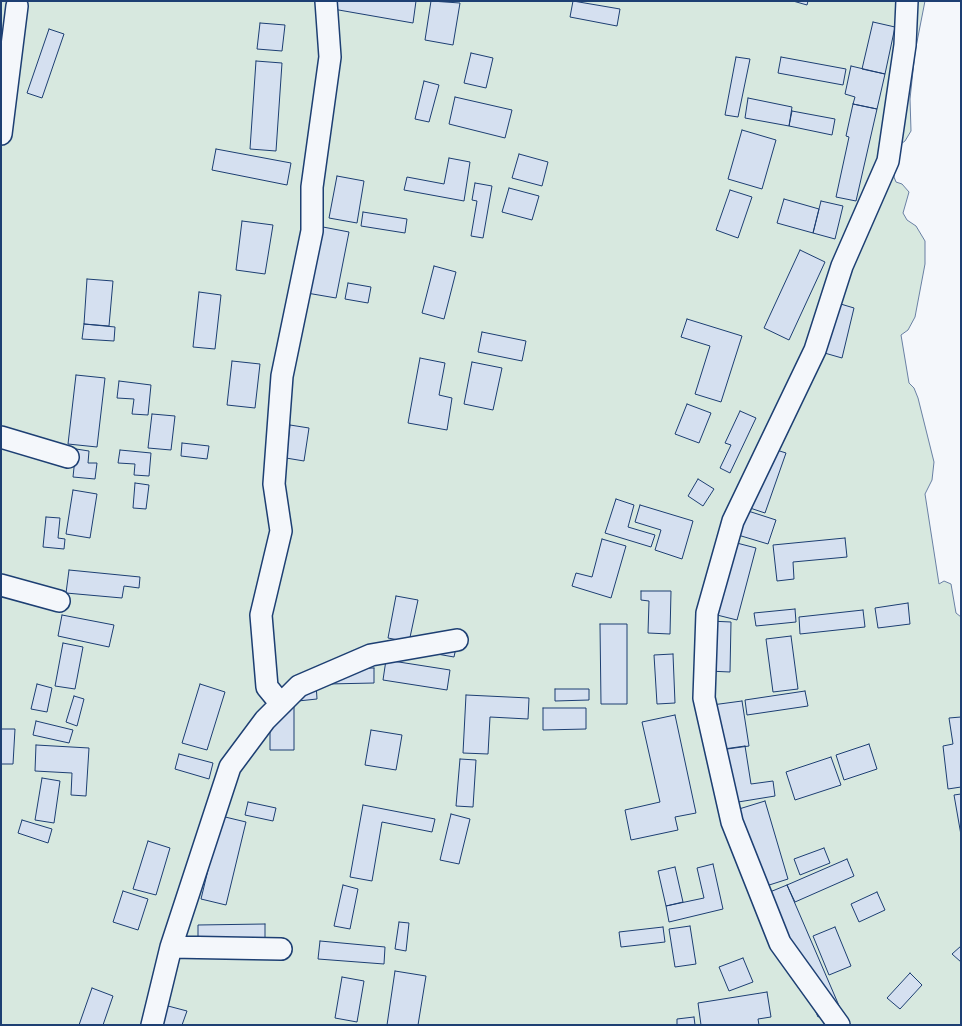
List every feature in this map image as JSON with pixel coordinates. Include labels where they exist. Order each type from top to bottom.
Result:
[{"type":"lane","points":[[281,704],[267,687],[261,615],[282,531],[274,484],[282,376],[312,232],[312,187],[330,57],[326,1]]},
{"type":"lane","points":[[840,1025],[780,943],[732,822],[704,698],[707,613],[733,521],[815,350],[842,266],[888,161],[905,45],[907,1]]},
{"type":"lane","points":[[1,134],[17,6]]},
{"type":"lane","points":[[1,437],[68,456]]},
{"type":"lane","points":[[1,585],[59,601]]},
{"type":"lane","points":[[152,1025],[170,947],[230,767],[265,720],[298,686],[371,655],[457,640]]},
{"type":"lane","points":[[170,947],[281,949]]},
{"type":"shaded area","points":[[1,1],[925,1],[915,52],[910,99],[911,131],[905,141],[898,146],[894,177],[896,182],[902,184],[909,192],[903,213],[907,220],[916,226],[925,241],[925,264],[915,317],[908,330],[901,335],[909,383],[914,388],[918,398],[934,462],[932,480],[925,494],[939,584],[944,581],[951,584],[956,613],[961,617],[961,1025],[1,1025]]},
{"type":"building","points":[[334,1],[416,1],[413,23],[333,9]]},
{"type":"building","points":[[431,1],[460,3],[453,45],[425,40]]},
{"type":"building","points":[[573,1],[620,9],[617,26],[570,17]]},
{"type":"building","points":[[793,1],[808,1],[807,5]]},
{"type":"building","points":[[873,22],[895,27],[885,74],[862,69]]},
{"type":"building","points":[[260,23],[285,25],[282,51],[257,49]]},
{"type":"building","points":[[49,29],[64,34],[42,98],[27,93]]},
{"type":"building","points":[[471,53],[493,58],[486,88],[464,83]]},
{"type":"building","points":[[736,57],[750,59],[738,117],[725,115]]},
{"type":"building","points":[[781,57],[846,69],[843,85],[778,73]]},
{"type":"building","points":[[256,61],[282,63],[276,151],[250,149]]},
{"type":"building","points":[[851,66],[885,74],[877,109],[853,104],[855,97],[845,94]]},
{"type":"building","points":[[424,81],[439,85],[429,122],[415,119]]},
{"type":"building","points":[[455,97],[512,110],[505,138],[449,124]]},
{"type":"building","points":[[748,98],[792,107],[789,126],[745,118]]},
{"type":"building","points":[[853,104],[877,109],[856,201],[836,197],[849,137],[846,136]]},
{"type":"building","points":[[792,111],[835,119],[832,135],[789,126]]},
{"type":"building","points":[[742,130],[776,140],[762,189],[728,179]]},
{"type":"building","points":[[216,149],[291,163],[287,185],[212,170]]},
{"type":"building","points":[[519,154],[548,162],[542,186],[512,178]]},
{"type":"building","points":[[449,158],[470,162],[464,201],[404,190],[407,177],[444,184]]},
{"type":"building","points":[[337,176],[364,181],[357,223],[329,218]]},
{"type":"building","points":[[475,183],[492,186],[483,238],[471,236],[477,201],[472,200]]},
{"type":"building","points":[[509,188],[539,196],[532,220],[502,212]]},
{"type":"building","points":[[730,190],[752,197],[738,238],[716,230]]},
{"type":"building","points":[[784,199],[819,209],[813,233],[777,223]]},
{"type":"building","points":[[821,201],[843,206],[835,239],[813,233]]},
{"type":"building","points":[[363,212],[407,219],[405,233],[361,226]]},
{"type":"building","points":[[242,221],[273,225],[265,274],[236,270]]},
{"type":"building","points":[[323,227],[349,232],[336,298],[301,292],[319,250]]},
{"type":"building","points":[[800,250],[825,262],[789,340],[764,328]]},
{"type":"building","points":[[434,266],[456,272],[444,319],[422,313]]},
{"type":"building","points":[[87,279],[113,281],[109,326],[84,324]]},
{"type":"building","points":[[348,283],[371,287],[368,303],[345,299]]},
{"type":"building","points":[[199,292],[221,295],[215,349],[193,347]]},
{"type":"building","points":[[834,302],[854,308],[842,358],[821,352]]},
{"type":"building","points":[[687,319],[742,336],[721,402],[695,394],[710,346],[681,337]]},
{"type":"building","points":[[84,324],[115,327],[114,341],[82,339]]},
{"type":"building","points":[[482,332],[526,341],[522,361],[478,352]]},
{"type":"building","points":[[420,358],[445,363],[439,395],[452,398],[447,430],[408,423]]},
{"type":"building","points":[[232,361],[260,364],[255,408],[227,405]]},
{"type":"building","points":[[472,362],[502,368],[493,410],[464,404]]},
{"type":"building","points":[[76,375],[105,378],[97,447],[68,444]]},
{"type":"building","points":[[119,381],[151,385],[148,415],[132,414],[134,399],[117,398]]},
{"type":"building","points":[[687,404],[711,413],[699,443],[675,434]]},
{"type":"building","points":[[740,411],[756,418],[730,473],[720,468],[731,445],[725,443]]},
{"type":"building","points":[[152,414],[175,416],[171,450],[148,448]]},
{"type":"building","points":[[290,425],[309,428],[304,461],[286,458]]},
{"type":"building","points":[[182,443],[209,446],[207,459],[181,456]]},
{"type":"building","points":[[767,447],[786,453],[765,513],[747,507]]},
{"type":"building","points":[[76,449],[89,451],[88,463],[97,463],[95,479],[73,477]]},
{"type":"building","points":[[120,450],[151,453],[149,476],[134,475],[135,464],[118,463]]},
{"type":"building","points":[[698,479],[714,489],[703,506],[688,496]]},
{"type":"building","points":[[135,483],[149,485],[146,509],[133,508]]},
{"type":"building","points":[[73,490],[97,494],[90,538],[66,534]]},
{"type":"building","points":[[616,499],[634,505],[628,527],[655,535],[651,547],[605,533]]},
{"type":"building","points":[[640,505],[693,521],[682,559],[655,550],[661,530],[635,522]]},
{"type":"building","points":[[745,510],[776,520],[768,544],[738,535]]},
{"type":"building","points":[[46,517],[60,518],[58,538],[65,539],[64,549],[43,547]]},
{"type":"building","points":[[845,538],[847,557],[793,562],[794,579],[777,581],[773,545]]},
{"type":"building","points":[[602,539],[626,546],[611,598],[572,586],[576,573],[592,577]]},
{"type":"building","points":[[729,541],[756,548],[737,620],[709,613]]},
{"type":"building","points":[[69,570],[140,577],[139,588],[124,586],[122,598],[66,593]]},
{"type":"building","points":[[641,591],[671,591],[670,634],[648,633],[649,601],[641,600]]},
{"type":"building","points":[[396,596],[418,600],[409,642],[388,638]]},
{"type":"building","points":[[908,603],[910,624],[878,628],[875,608]]},
{"type":"building","points":[[795,609],[796,622],[756,626],[754,613]]},
{"type":"building","points":[[863,610],[865,627],[800,634],[799,617]]},
{"type":"building","points":[[62,615],[114,625],[109,647],[58,636]]},
{"type":"building","points":[[709,621],[731,622],[730,672],[708,671]]},
{"type":"building","points":[[600,624],[627,624],[627,704],[601,704]]},
{"type":"building","points":[[791,636],[798,689],[773,692],[766,639]]},
{"type":"building","points":[[63,643],[83,647],[75,689],[55,686]]},
{"type":"building","points":[[457,643],[454,657],[437,654]]},
{"type":"building","points":[[673,654],[675,703],[657,704],[654,655]]},
{"type":"building","points":[[386,660],[450,670],[447,690],[383,680]]},
{"type":"building","points":[[374,668],[374,683],[328,684],[328,669]]},
{"type":"building","points":[[316,683],[317,699],[298,701]]},
{"type":"building","points":[[37,684],[52,688],[47,712],[31,709]]},
{"type":"building","points":[[200,684],[225,692],[207,750],[182,743]]},
{"type":"building","points":[[555,689],[589,689],[589,700],[555,701]]},
{"type":"building","points":[[805,691],[808,706],[747,715],[745,700]]},
{"type":"building","points":[[466,695],[529,698],[528,719],[490,717],[488,754],[463,753]]},
{"type":"building","points":[[74,696],[84,699],[77,726],[66,722]]},
{"type":"building","points":[[270,701],[294,701],[294,750],[270,750]]},
{"type":"building","points":[[742,701],[749,746],[720,750],[712,705]]},
{"type":"building","points":[[543,708],[586,708],[586,729],[543,730]]},
{"type":"building","points":[[675,715],[696,813],[675,817],[678,830],[631,840],[625,810],[660,802],[642,722]]},
{"type":"building","points":[[961,717],[961,787],[948,789],[943,746],[953,744],[949,718]]},
{"type":"building","points":[[36,721],[73,730],[69,743],[33,735]]},
{"type":"building","points":[[1,729],[15,729],[13,764],[1,764]]},
{"type":"building","points":[[371,730],[402,735],[396,770],[365,765]]},
{"type":"building","points":[[869,744],[877,769],[844,780],[836,755]]},
{"type":"building","points":[[36,745],[89,748],[86,796],[71,795],[72,773],[35,771]]},
{"type":"building","points":[[745,746],[751,784],[773,781],[775,796],[732,803],[724,749]]},
{"type":"building","points":[[179,754],[213,763],[209,779],[175,769]]},
{"type":"building","points":[[831,757],[841,785],[795,800],[786,772]]},
{"type":"building","points":[[460,759],[476,760],[473,807],[456,806]]},
{"type":"building","points":[[42,778],[60,781],[54,823],[35,820]]},
{"type":"building","points":[[961,794],[961,835],[954,795]]},
{"type":"building","points":[[765,801],[788,879],[763,887],[739,809]]},
{"type":"building","points":[[248,802],[276,808],[273,821],[245,815]]},
{"type":"building","points":[[363,805],[435,819],[432,832],[382,822],[372,881],[350,877]]},
{"type":"building","points":[[451,814],[470,819],[459,864],[440,860]]},
{"type":"building","points":[[221,816],[246,822],[226,905],[201,899]]},
{"type":"building","points":[[22,820],[52,829],[48,843],[18,833]]},
{"type":"building","points":[[148,841],[170,848],[156,895],[133,889]]},
{"type":"building","points":[[824,848],[830,863],[800,875],[794,859]]},
{"type":"building","points":[[847,859],[854,876],[795,902],[787,885]]},
{"type":"building","points":[[713,864],[723,909],[669,922],[666,906],[704,898],[697,868]]},
{"type":"building","points":[[675,867],[683,902],[666,906],[658,871]]},
{"type":"building","points":[[343,885],[358,889],[350,929],[334,926]]},
{"type":"building","points":[[787,885],[840,1008],[818,1017],[765,894]]},
{"type":"building","points":[[123,891],[148,899],[138,930],[113,922]]},
{"type":"building","points":[[877,892],[885,910],[859,922],[851,904]]},
{"type":"building","points":[[399,922],[409,923],[406,951],[395,949]]},
{"type":"building","points":[[265,924],[265,941],[198,942],[198,925]]},
{"type":"building","points":[[690,926],[696,964],[675,967],[669,929]]},
{"type":"building","points":[[663,927],[665,942],[621,947],[619,932]]},
{"type":"building","points":[[835,927],[851,966],[829,975],[813,936]]},
{"type":"building","points":[[320,941],[385,947],[384,964],[318,959]]},
{"type":"building","points":[[961,946],[961,962],[952,954]]},
{"type":"building","points":[[743,958],[753,982],[729,991],[719,967]]},
{"type":"building","points":[[395,971],[426,976],[418,1025],[387,1025]]},
{"type":"building","points":[[910,973],[922,985],[900,1009],[887,998]]},
{"type":"building","points":[[342,977],[364,981],[357,1022],[335,1018]]},
{"type":"building","points":[[92,988],[113,996],[103,1025],[79,1025]]},
{"type":"building","points":[[767,992],[771,1017],[758,1019],[759,1025],[701,1025],[698,1003]]},
{"type":"building","points":[[168,1006],[187,1011],[182,1025],[162,1025]]},
{"type":"building","points":[[694,1017],[695,1025],[677,1025],[677,1019]]}]
